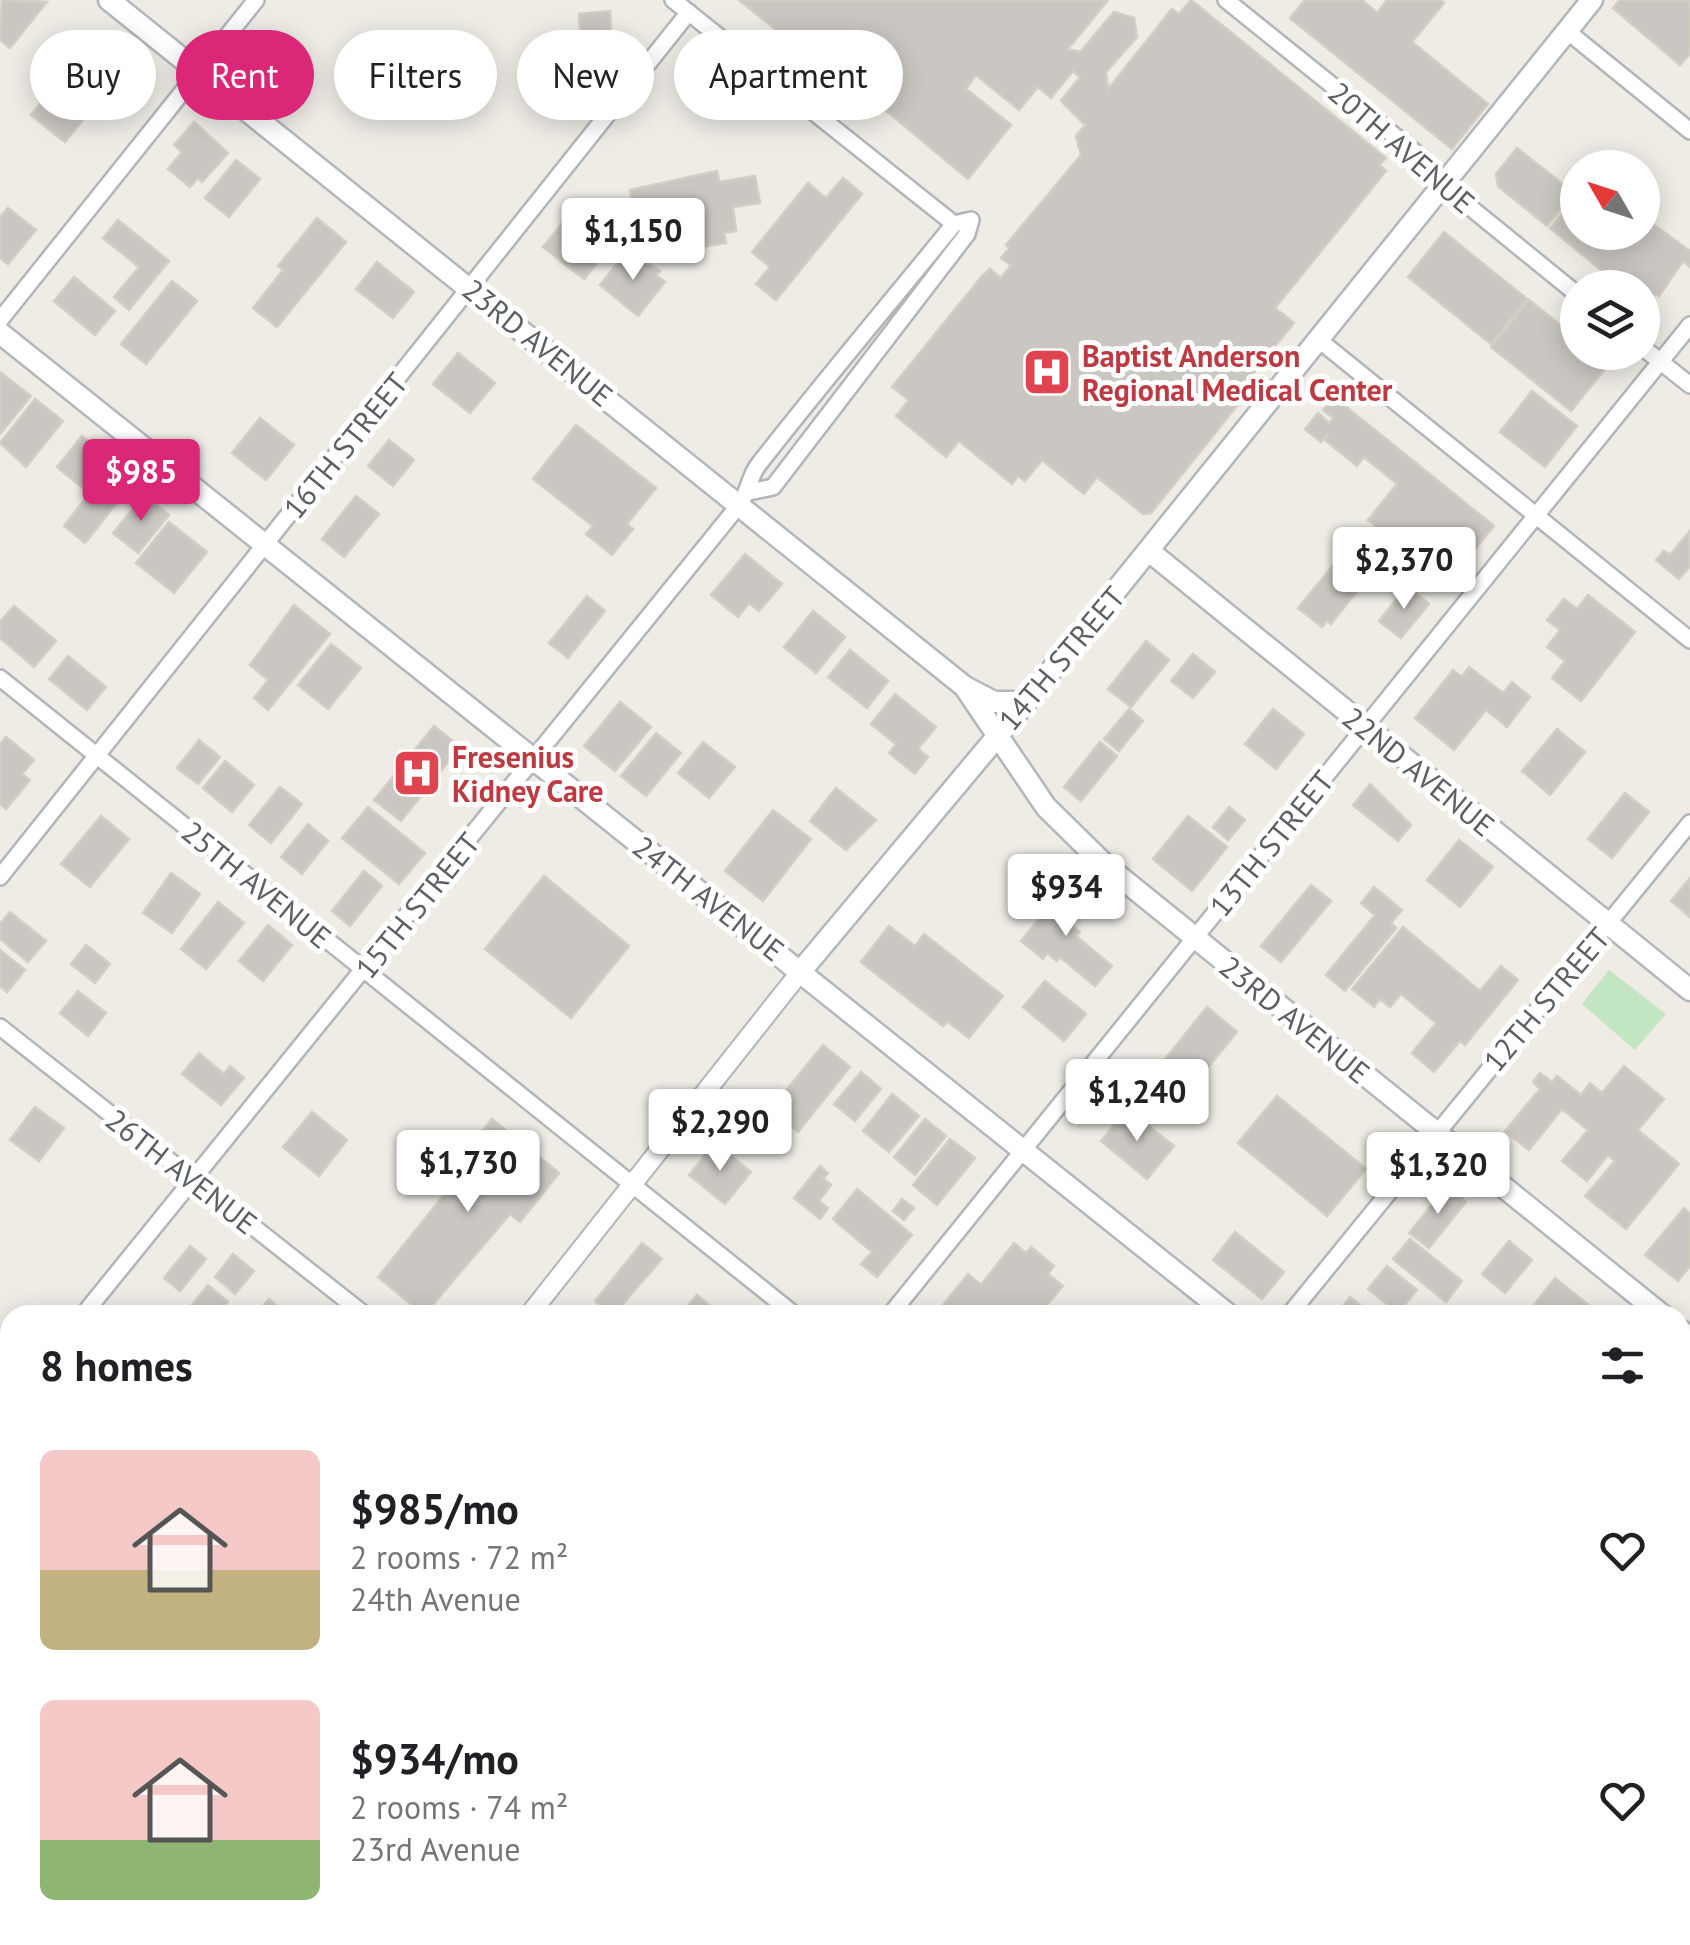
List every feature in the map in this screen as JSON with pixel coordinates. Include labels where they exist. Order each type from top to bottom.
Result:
[{"type":"main road","name":"23RD AVENUE","points":[[109,0],[176,53]]},
{"type":"main road","name":"14TH STREET","points":[[802,971],[1149,551],[1592,0]]},
{"type":"main road","name":"23RD AVENUE","points":[[260,120],[744,499],[965,687],[994,702],[1026,702]]},
{"type":"main road","name":"24TH AVENUE","points":[[0,333],[1216,1305]]},
{"type":"main road","name":"22ND AVENUE","points":[[1149,551],[1690,990]]},
{"type":"main road","name":"23RD AVENUE","points":[[965,687],[1019,773],[1068,830],[1194,937],[1650,1305]]},
{"type":"street","points":[[232,30],[256,0]]},
{"type":"street","points":[[673,0],[954,224]]},
{"type":"street","name":"20TH AVENUE","points":[[1226,0],[1422,157],[1466,204],[1560,280]]},
{"type":"street","name":"16TH STREET","points":[[0,878],[689,12]]},
{"type":"street","points":[[1567,31],[1690,131]]},
{"type":"street","points":[[0,320],[176,100]]},
{"type":"street","name":"15TH STREET","points":[[92,1305],[744,499],[754,469],[954,224],[971,220],[967,234],[944,266],[773,487],[744,499]]},
{"type":"street","name":"13TH STREET","points":[[1660,362],[1690,325]]},
{"type":"street","points":[[1319,340],[1690,640]]},
{"type":"street","points":[[1660,362],[1690,385]]},
{"type":"street","name":"13TH STREET","points":[[898,1305],[1654,370]]},
{"type":"street","name":"25TH AVENUE","points":[[0,678],[782,1305]]},
{"type":"street","name":"12TH STREET","points":[[1297,1305],[1690,822]]},
{"type":"street","name":"14TH STREET","points":[[537,1305],[802,971]]},
{"type":"street","name":"26TH AVENUE","points":[[0,1027],[353,1305]]},
{"type":"green space","points":[[1609,970],[1666,1014],[1635,1050],[1582,1004]]},
{"type":"building","points":[[2,0],[47,2],[10,48],[0,40]]},
{"type":"building","points":[[739,0],[1108,0],[1068,49],[1080,52],[1114,12],[1134,18],[1137,37],[1106,72],[1108,89],[1172,9],[1179,14],[1191,0],[1386,158],[1379,165],[1386,171],[1275,308],[1294,323],[1251,376],[1257,381],[1151,513],[1143,514],[1097,477],[1084,494],[1042,460],[1025,481],[1018,476],[1012,484],[959,441],[946,457],[896,416],[909,400],[892,387],[982,276],[990,269],[1001,278],[1011,265],[1001,258],[1009,248],[1006,245],[1081,155],[1076,136],[1085,125],[1061,101],[1080,77],[1073,71],[1051,98],[1038,87],[1019,110],[976,75],[966,89],[1011,125],[968,179],[897,120],[903,120],[903,30],[776,30]]},
{"type":"building","points":[[1305,0],[1362,0],[1377,13],[1387,0],[1440,0],[1444,3],[1412,42],[1488,104],[1452,149],[1290,18]]},
{"type":"building","points":[[1620,0],[1690,0],[1690,54],[1680,65],[1613,8]]},
{"type":"building","points":[[610,11],[611,30],[580,30],[579,14]]},
{"type":"building","points":[[37,120],[83,120],[65,142]]},
{"type":"building","points":[[194,122],[228,153],[202,182],[198,178],[190,187],[168,169],[182,152],[174,145]]},
{"type":"building","points":[[1517,148],[1560,182],[1560,210],[1547,226],[1498,186],[1496,174]]},
{"type":"building","points":[[236,160],[260,179],[229,217],[205,198]]},
{"type":"building","points":[[717,171],[719,182],[755,176],[760,203],[733,207],[736,231],[724,233],[726,243],[701,247],[700,237],[639,247],[630,190]]},
{"type":"building","points":[[843,178],[862,194],[776,300],[756,284],[770,267],[752,252],[808,183],[826,198]]},
{"type":"building","points":[[576,206],[585,214],[589,209],[617,239],[584,279],[543,247]]},
{"type":"building","points":[[8,208],[36,230],[8,264],[0,258],[0,217]]},
{"type":"building","points":[[1560,216],[1560,236],[1550,228]]},
{"type":"building","points":[[317,218],[346,242],[277,327],[253,308],[283,270],[278,266]]},
{"type":"building","points":[[118,220],[169,261],[129,310],[114,297],[139,267],[103,238]]},
{"type":"building","points":[[1660,229],[1690,251],[1690,267],[1683,261],[1660,295],[1660,270],[1601,270],[1577,250],[1660,250]]},
{"type":"building","points":[[1444,232],[1527,299],[1491,344],[1408,277]]},
{"type":"building","points":[[627,251],[660,271],[656,275],[665,282],[638,316],[600,285]]},
{"type":"building","points":[[377,262],[414,292],[393,318],[356,289]]},
{"type":"building","points":[[74,277],[115,311],[95,335],[54,301]]},
{"type":"building","points":[[172,281],[197,301],[146,364],[121,344]]},
{"type":"building","points":[[1529,300],[1560,325],[1560,370],[1604,370],[1571,411],[1491,347]]},
{"type":"building","points":[[458,353],[495,383],[470,413],[433,384]]},
{"type":"building","points":[[0,372],[31,396],[0,434]]},
{"type":"building","points":[[1532,391],[1577,426],[1545,467],[1500,432]]},
{"type":"building","points":[[1334,397],[1494,526],[1454,574],[1407,536],[1400,544],[1368,520],[1397,484],[1364,457],[1357,466],[1325,440],[1328,433],[1321,442],[1305,429],[1318,413],[1329,423],[1333,418],[1323,410]]},
{"type":"building","points":[[35,399],[63,421],[26,467],[0,443]]},
{"type":"building","points":[[260,418],[294,445],[266,480],[232,453]]},
{"type":"building","points":[[576,425],[656,488],[627,524],[633,529],[612,555],[586,534],[593,526],[533,479]]},
{"type":"building","points":[[82,436],[108,457],[83,488],[57,467]]},
{"type":"building","points":[[389,440],[414,460],[393,486],[368,466]]},
{"type":"building","points":[[106,472],[127,490],[85,543],[64,526]]},
{"type":"building","points":[[144,495],[169,515],[138,553],[113,533]]},
{"type":"building","points":[[356,496],[379,514],[344,557],[322,539]]},
{"type":"building","points":[[169,522],[207,552],[174,593],[136,563]]},
{"type":"building","points":[[1689,532],[1690,566],[1679,579],[1656,560],[1664,551],[1670,555]]},
{"type":"building","points":[[745,554],[782,584],[759,611],[749,603],[738,617],[711,595]]},
{"type":"building","points":[[1335,563],[1362,585],[1331,624],[1327,621],[1322,627],[1298,608]]},
{"type":"building","points":[[1407,586],[1429,604],[1401,638],[1379,621]]},
{"type":"building","points":[[1588,595],[1635,632],[1581,701],[1552,678],[1565,661],[1547,647],[1560,630],[1547,620],[1564,599],[1577,609]]},
{"type":"building","points":[[587,596],[605,611],[568,658],[549,643]]},
{"type":"building","points":[[294,605],[330,634],[268,710],[254,698],[268,680],[250,665]]},
{"type":"building","points":[[14,606],[56,641],[34,667],[0,638],[0,622]]},
{"type":"building","points":[[813,611],[845,637],[816,673],[784,647]]},
{"type":"building","points":[[1146,641],[1169,660],[1131,707],[1108,689]]},
{"type":"building","points":[[331,644],[361,668],[328,709],[298,685]]},
{"type":"building","points":[[850,650],[888,681],[867,708],[828,677]]},
{"type":"building","points":[[1193,654],[1215,672],[1193,698],[1171,681]]},
{"type":"building","points":[[68,656],[106,687],[87,710],[49,679]]},
{"type":"building","points":[[1469,667],[1503,693],[1512,682],[1530,697],[1507,727],[1486,710],[1454,750],[1415,718],[1453,670],[1462,677]]},
{"type":"building","points":[[895,694],[936,727],[918,749],[928,757],[915,774],[889,753],[896,744],[871,724]]},
{"type":"building","points":[[620,702],[651,727],[615,771],[584,746]]},
{"type":"building","points":[[1129,709],[1143,721],[1119,751],[1104,739]]},
{"type":"building","points":[[1273,709],[1304,734],[1276,769],[1245,744]]},
{"type":"building","name":"Fresenius Kidney Care","points":[[434,726],[460,747],[401,821],[374,800]]},
{"type":"building","points":[[1557,729],[1585,752],[1550,795],[1522,771]]},
{"type":"building","points":[[656,733],[681,753],[646,796],[621,776]]},
{"type":"building","points":[[6,737],[34,760],[22,774],[30,780],[6,809],[0,804],[0,744]]},
{"type":"building","points":[[199,740],[220,757],[198,784],[177,768]]},
{"type":"building","points":[[703,742],[735,767],[709,798],[678,773]]},
{"type":"building","points":[[1100,742],[1117,756],[1081,801],[1064,787]]},
{"type":"building","points":[[225,761],[254,785],[232,812],[203,788]]},
{"type":"building","points":[[1370,784],[1411,825],[1398,841],[1353,805]]},
{"type":"building","points":[[280,787],[302,804],[271,843],[249,825]]},
{"type":"building","points":[[836,788],[876,820],[846,850],[810,821]]},
{"type":"building","points":[[1625,793],[1649,812],[1612,858],[1588,839]]},
{"type":"building","points":[[368,807],[425,853],[399,884],[342,838]]},
{"type":"building","points":[[1229,807],[1245,820],[1228,840],[1213,827]]},
{"type":"building","points":[[773,810],[811,839],[763,901],[725,871]]},
{"type":"building","points":[[101,816],[129,839],[90,887],[61,864]]},
{"type":"building","points":[[1188,816],[1227,847],[1192,891],[1153,859]]},
{"type":"building","points":[[308,824],[328,841],[302,874],[281,857]]},
{"type":"building","points":[[1459,840],[1493,867],[1460,907],[1427,880]]},
{"type":"building","points":[[364,871],[382,886],[350,926],[332,911]]},
{"type":"building","points":[[171,873],[200,894],[172,933],[143,913]]},
{"type":"building","points":[[544,876],[629,946],[571,1018],[485,949]]},
{"type":"building","points":[[1690,878],[1690,917],[1671,901]]},
{"type":"building","points":[[1311,885],[1331,901],[1281,962],[1261,946]]},
{"type":"building","points":[[1374,887],[1402,910],[1391,923],[1396,928],[1345,991],[1326,975],[1375,915],[1361,903]]},
{"type":"building","points":[[1064,888],[1085,905],[1070,924],[1080,932],[1076,936],[1112,966],[1095,986],[1060,957],[1057,961],[1047,953],[1043,959],[1021,941]]},
{"type":"building","points":[[218,902],[244,923],[206,969],[181,949]]},
{"type":"building","points":[[10,912],[46,941],[28,962],[0,939],[0,924]]},
{"type":"building","points":[[268,925],[292,945],[263,981],[239,961]]},
{"type":"building","points":[[889,926],[915,946],[924,934],[1003,996],[969,1038],[947,1021],[943,1026],[861,962]]},
{"type":"building","points":[[1403,927],[1480,991],[1501,966],[1518,980],[1465,1045],[1460,1041],[1434,1072],[1412,1053],[1436,1023],[1401,994],[1390,1007],[1380,999],[1374,1007],[1352,989]]},
{"type":"building","points":[[86,945],[110,964],[95,983],[71,964]]},
{"type":"building","points":[[0,950],[25,970],[7,992],[0,986]]},
{"type":"building","points":[[1045,981],[1086,1014],[1064,1041],[1023,1007]]},
{"type":"building","points":[[78,991],[106,1013],[88,1036],[60,1013]]},
{"type":"building","points":[[1207,1007],[1237,1032],[1183,1098],[1153,1074]]},
{"type":"building","points":[[823,1045],[850,1067],[798,1132],[771,1109]]},
{"type":"building","points":[[199,1053],[224,1074],[230,1066],[244,1078],[221,1105],[182,1074]]},
{"type":"building","points":[[1624,1066],[1664,1099],[1638,1130],[1679,1164],[1626,1229],[1585,1196],[1615,1161],[1608,1155],[1587,1181],[1562,1161],[1588,1130],[1562,1109],[1529,1150],[1505,1131],[1540,1089],[1533,1082],[1540,1073],[1552,1082],[1557,1076],[1581,1095],[1590,1083],[1602,1093]]},
{"type":"building","points":[[861,1072],[881,1089],[855,1121],[834,1104]]},
{"type":"building","points":[[892,1094],[919,1116],[889,1152],[863,1131]]},
{"type":"building","points":[[1277,1096],[1366,1169],[1327,1216],[1238,1143]]},
{"type":"building","points":[[35,1107],[64,1128],[39,1161],[10,1140]]},
{"type":"building","points":[[1127,1109],[1174,1146],[1147,1179],[1101,1141]]},
{"type":"building","points":[[312,1112],[347,1140],[319,1176],[283,1147]]},
{"type":"building","points":[[492,1119],[559,1173],[520,1222],[510,1214],[433,1305],[412,1305],[378,1277],[460,1175],[452,1169]]},
{"type":"building","points":[[925,1119],[946,1136],[915,1175],[894,1157]]},
{"type":"building","points":[[950,1139],[975,1158],[937,1205],[913,1185]]},
{"type":"building","points":[[715,1143],[751,1172],[725,1204],[689,1175]]},
{"type":"building","points":[[820,1166],[828,1173],[823,1178],[831,1185],[819,1201],[828,1208],[820,1219],[794,1198]]},
{"type":"building","points":[[1447,1186],[1466,1202],[1429,1248],[1409,1233]]},
{"type":"building","points":[[857,1189],[912,1235],[877,1277],[861,1264],[872,1252],[833,1219]]},
{"type":"building","points":[[902,1199],[914,1208],[904,1220],[893,1211]]},
{"type":"building","points":[[1684,1208],[1690,1214],[1690,1266],[1678,1281],[1645,1255]]},
{"type":"building","points":[[1235,1232],[1284,1272],[1262,1299],[1213,1260]]},
{"type":"building","points":[[1410,1239],[1462,1281],[1446,1302],[1393,1259]]},
{"type":"building","points":[[1509,1241],[1532,1260],[1505,1293],[1482,1274]]},
{"type":"building","points":[[642,1243],[662,1259],[622,1305],[600,1305],[595,1301]]},
{"type":"building","points":[[1014,1243],[1026,1253],[1031,1247],[1054,1266],[1048,1274],[1063,1286],[1047,1305],[943,1305],[968,1274],[981,1285]]},
{"type":"building","points":[[190,1246],[206,1259],[180,1291],[164,1278]]},
{"type":"building","points":[[233,1254],[254,1271],[235,1294],[215,1277]]},
{"type":"building","points":[[1387,1266],[1417,1290],[1405,1305],[1388,1305],[1368,1289]]},
{"type":"building","points":[[1555,1278],[1589,1305],[1534,1305]]},
{"type":"building","points":[[208,1285],[228,1302],[225,1305],[192,1305]]},
{"type":"building","points":[[697,1295],[710,1305],[688,1305]]},
{"type":"building","points":[[1350,1297],[1360,1305],[1344,1305]]},
{"type":"place","name":"Baptist Anderson Regional Medical Center","points":[[1047,372]]},
{"type":"place","name":"Fresenius Kidney Care","points":[[417,773]]}]
